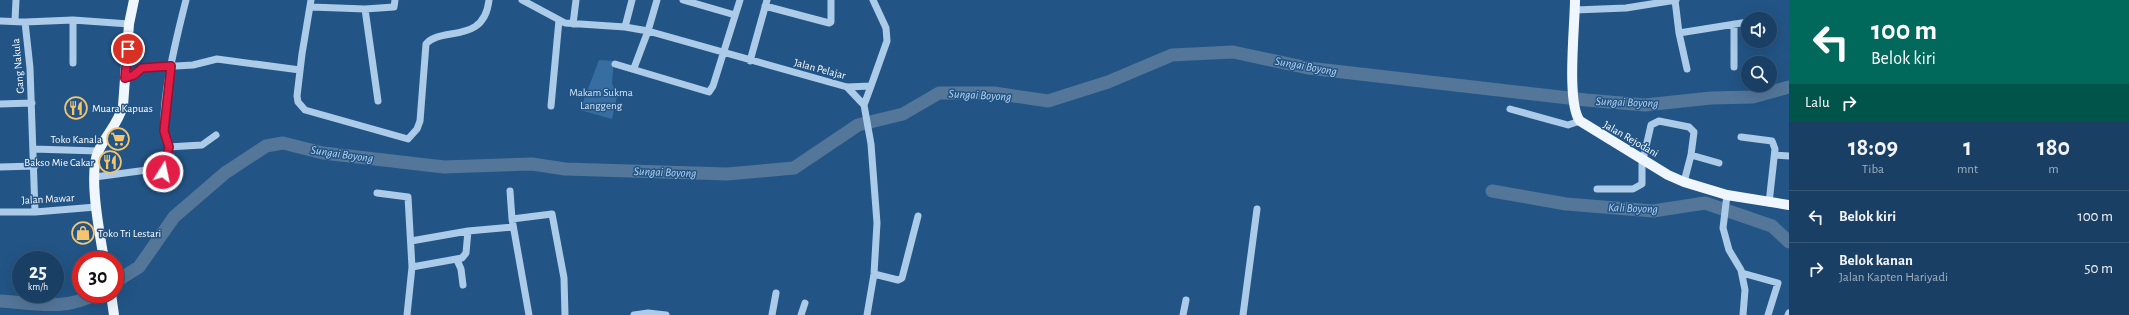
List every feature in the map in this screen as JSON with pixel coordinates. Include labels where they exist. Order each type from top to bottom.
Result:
[{"type":"main road","points":[[103,251],[96,207],[95,177],[98,151],[121,114],[130,24],[134,0]]},
{"type":"main road","points":[[1575,5],[1572,83],[1578,117]]},
{"type":"main road","name":"Jalan Rejodani","points":[[1578,117],[1643,160],[1684,182],[1727,197],[1789,205]]},
{"type":"main road","points":[[112,303],[114,315]]},
{"type":"street","points":[[15,21],[16,0]]},
{"type":"street","points":[[95,177],[147,170],[161,173],[169,147],[164,131],[171,66],[186,0]]},
{"type":"street","points":[[395,0],[394,7],[365,9],[311,3],[300,70],[298,102],[306,110],[408,139],[417,129],[420,121],[426,44],[438,38],[470,30],[484,16],[489,0]]},
{"type":"street","name":"Jalan Pelajar","points":[[522,0],[558,20],[573,24],[625,27],[648,31],[750,61],[847,87],[871,86]]},
{"type":"street","points":[[573,24],[576,0]]},
{"type":"street","points":[[625,27],[632,0]]},
{"type":"street","points":[[634,68],[648,31],[657,0]]},
{"type":"street","points":[[683,0],[735,15]]},
{"type":"street","points":[[615,64],[634,68],[709,92],[713,86],[740,0]]},
{"type":"street","points":[[750,61],[766,3],[829,24],[831,22],[831,0]]},
{"type":"street","points":[[864,109],[888,34],[873,0]]},
{"type":"street","points":[[1625,0],[1626,8]]},
{"type":"street","points":[[1575,5],[1626,8],[1672,0],[1687,69]]},
{"type":"street","points":[[365,9],[378,101]]},
{"type":"street","points":[[72,20],[73,63]]},
{"type":"street","name":"Gang Nakula","points":[[35,212],[35,166],[32,103],[25,22],[72,20],[130,24]]},
{"type":"street","points":[[551,106],[558,20]]},
{"type":"street","points":[[0,21],[25,22]]},
{"type":"street","points":[[1679,33],[1741,23]]},
{"type":"street","points":[[1734,24],[1734,67]]},
{"type":"street","points":[[125,78],[134,75],[142,68],[193,65],[217,59],[300,70]]},
{"type":"street","points":[[847,87],[864,109],[871,144],[877,223],[874,274],[867,315]]},
{"type":"street","points":[[0,104],[32,103]]},
{"type":"street","points":[[1510,109],[1568,125],[1578,117]]},
{"type":"street","points":[[1597,189],[1633,189],[1642,184],[1643,160],[1651,125],[1659,121],[1692,129],[1694,136],[1684,182]]},
{"type":"street","points":[[169,147],[202,145],[216,135]]},
{"type":"street","points":[[1741,137],[1772,141],[1775,146],[1769,203]]},
{"type":"street","points":[[33,149],[98,151]]},
{"type":"street","points":[[1691,155],[1719,163]]},
{"type":"street","points":[[1775,155],[1789,156]]},
{"type":"street","points":[[0,167],[35,166]]},
{"type":"street","points":[[510,191],[513,227],[529,315]]},
{"type":"street","points":[[377,193],[408,197],[412,267],[407,315]]},
{"type":"street","points":[[1727,197],[1722,228],[1729,250],[1742,273],[1745,290],[1743,315]]},
{"type":"street","name":"Jalan Mawar","points":[[0,212],[35,212],[96,207]]},
{"type":"street","points":[[1243,315],[1257,209]]},
{"type":"street","points":[[512,219],[552,214],[564,278],[565,315]]},
{"type":"street","points":[[874,274],[898,280],[902,278],[918,216]]},
{"type":"street","points":[[411,241],[468,231],[513,227]]},
{"type":"street","points":[[412,267],[458,260],[464,256],[468,231]]},
{"type":"street","points":[[458,260],[463,285]]},
{"type":"street","points":[[1742,273],[1778,283],[1768,315]]},
{"type":"street","points":[[772,315],[776,293]]},
{"type":"street","points":[[1183,315],[1186,300]]},
{"type":"street","points":[[801,315],[805,303]]},
{"type":"street","points":[[634,315],[648,313],[666,315]]},
{"type":"green space","name":"Makam Sukma Langgeng","points":[[599,60],[614,61],[612,83],[617,96],[612,119],[580,110]]},
{"type":"waterway","name":"Sungai Boyong","points":[[124,276],[139,267],[174,217],[225,173],[266,146],[283,143],[323,153],[444,167],[532,164],[565,169],[727,174],[794,168],[858,125],[903,114],[939,93],[994,93],[1048,101],[1108,82],[1172,55],[1233,52],[1308,68],[1586,100],[1645,105],[1711,98],[1753,97],[1789,87]]},
{"type":"waterway","name":"Kali Boyong","points":[[1492,191],[1566,204],[1653,211],[1705,203],[1772,226],[1789,242]]},
{"type":"waterway","name":"Sungai Boyong","points":[[0,301],[49,305],[73,303]]},
{"type":"place","name":"Muara Kapuas","points":[[76,108]]},
{"type":"place","name":"Toko Kanala","points":[[118,139]]},
{"type":"place","name":"Bakso Mie Cakar","points":[[110,162]]},
{"type":"place","name":"Toko Tri Lestari","points":[[83,233]]},
{"type":"route","points":[[128,49],[125,78],[131,77],[139,69],[148,66],[171,66],[165,109],[164,131],[169,147],[167,150],[163,172]]}]
